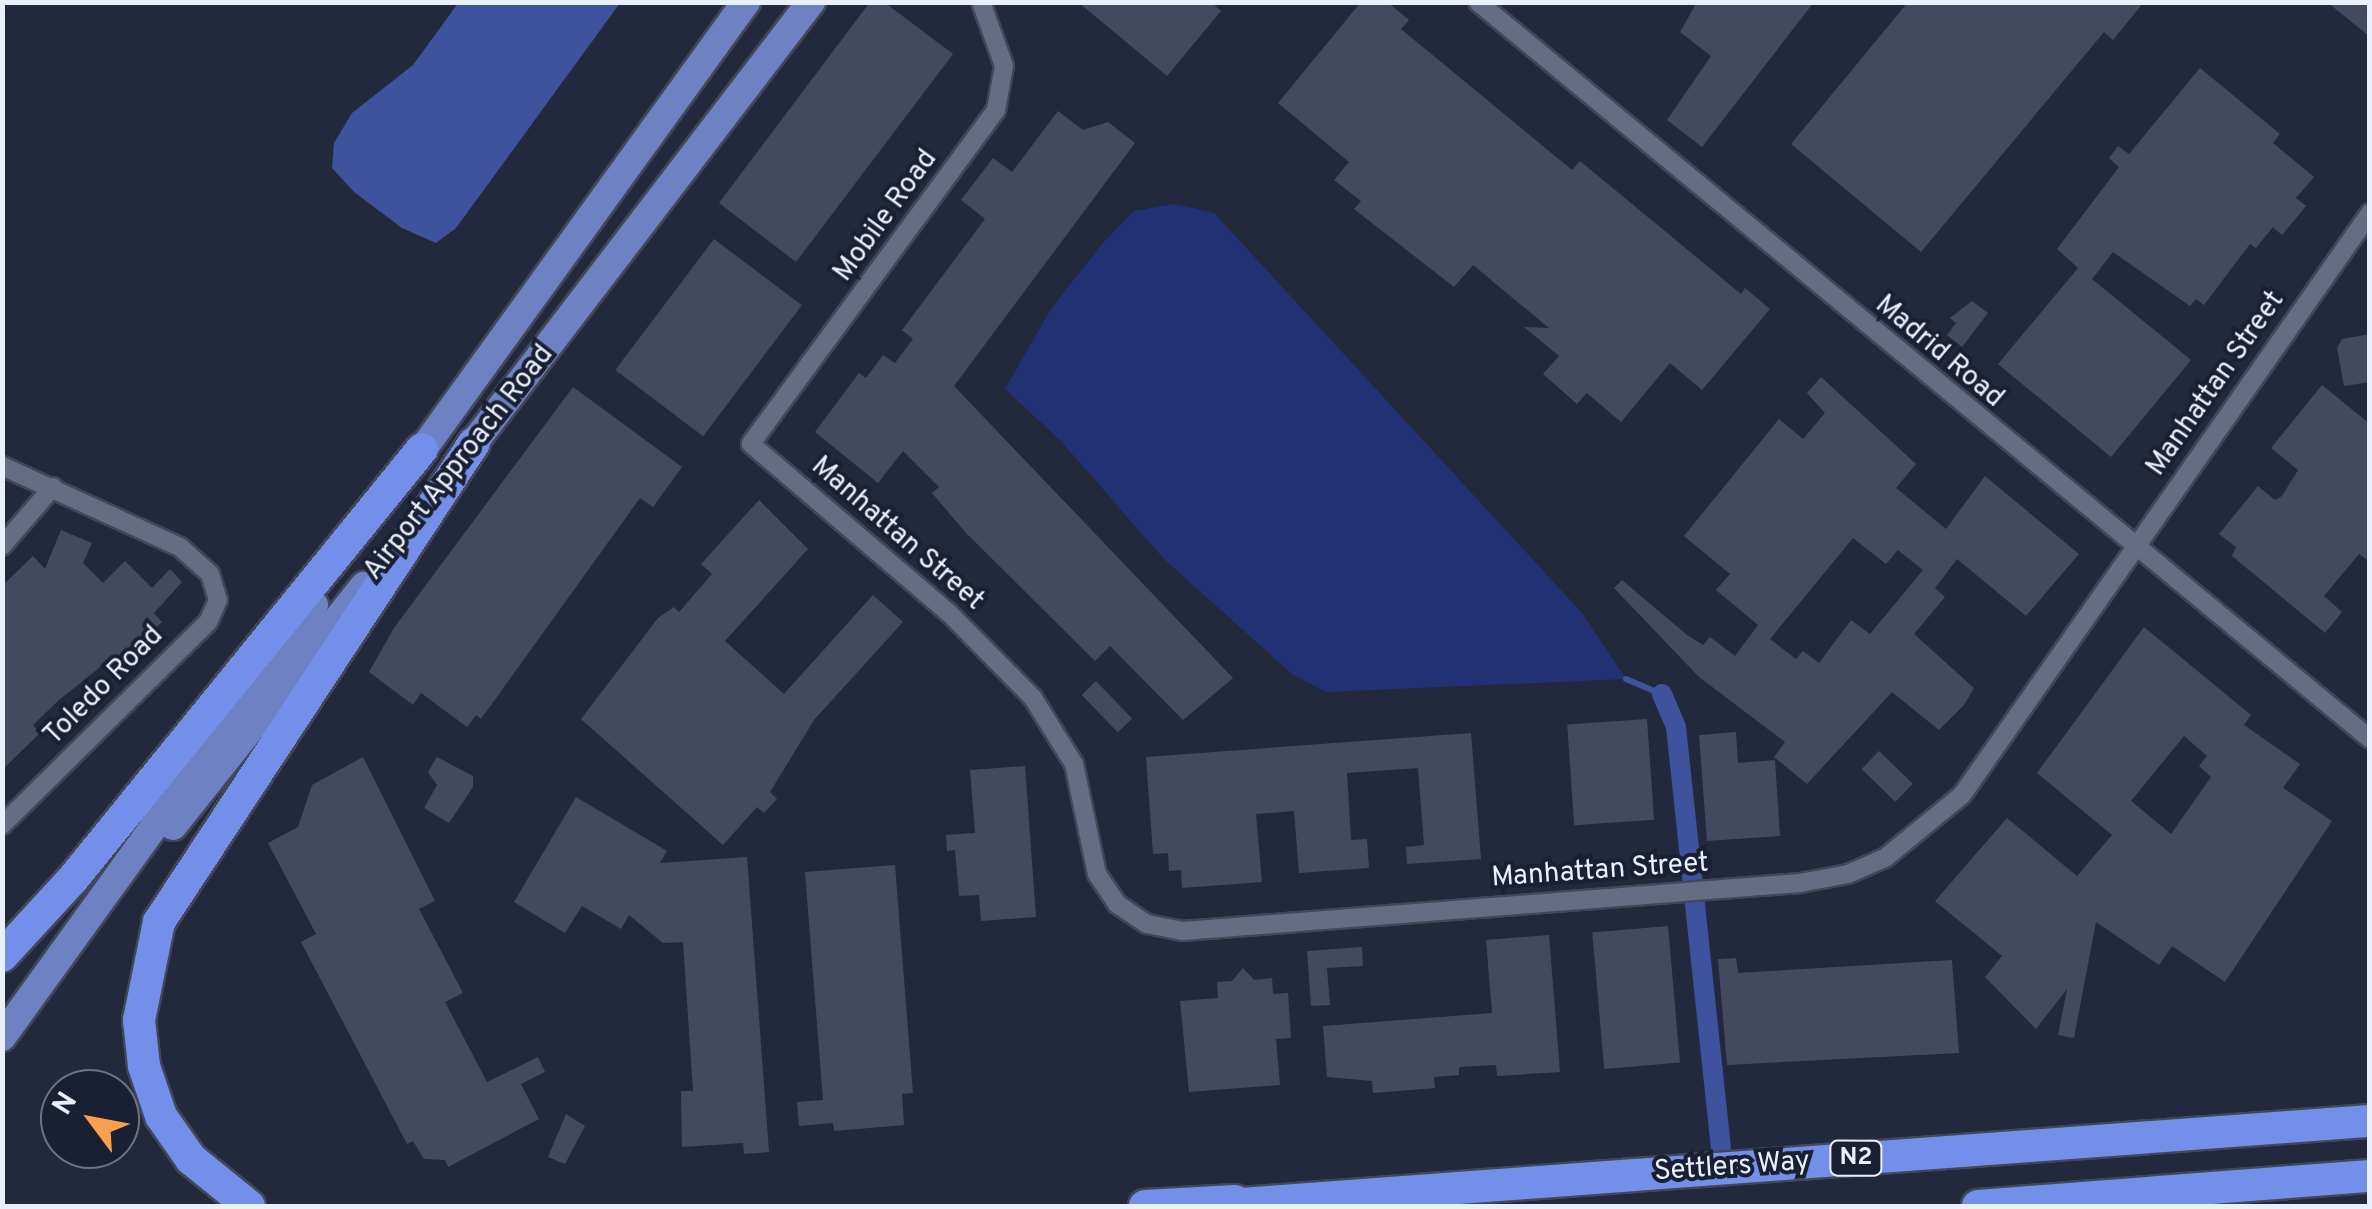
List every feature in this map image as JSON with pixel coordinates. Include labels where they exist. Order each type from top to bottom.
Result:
[{"type":"highway","points":[[249,1206],[192,1158],[161,1116],[144,1066],[139,1020],[154,938],[184,876],[474,443]]},
{"type":"highway","points":[[2,956],[61,893],[422,449]]},
{"type":"highway","name":"Settlers Way","points":[[1214,1206],[2370,1121]]},
{"type":"highway","points":[[1978,1206],[2370,1176]]},
{"type":"highway","points":[[1145,1206],[1344,1196]]},
{"type":"main road","name":"Airport Approach Road","points":[[2,1037],[95,913],[422,449],[746,2]]},
{"type":"main road","name":"Airport Approach Road","points":[[95,913],[220,772],[811,2]]},
{"type":"street","name":"Mobile Road","points":[[751,444],[996,110],[1004,66],[980,2]]},
{"type":"street","name":"Madrid Road","points":[[1478,2],[2134,549],[2370,739]]},
{"type":"street","name":"Manhattan Street","points":[[751,444],[948,613],[1034,698],[1074,764],[1097,874],[1117,904],[1147,924],[1183,930],[1848,874],[1912,841],[1962,794],[2370,213]]},
{"type":"street","points":[[2,466],[53,487],[2,546]]},
{"type":"street","name":"Toledo Road","points":[[2,825],[208,622],[218,600],[210,574],[169,541],[53,487]]},
{"type":"shaded area","points":[[459,2],[620,3],[456,228],[436,243],[402,228],[354,192],[332,168],[334,143],[352,113],[413,65]]},
{"type":"shaded area","points":[[1175,204],[1214,213],[1582,613],[1626,679],[1326,692],[1292,674],[1164,559],[1061,441],[1005,389],[1051,309],[1102,244],[1134,211]]},
{"type":"building","points":[[870,2],[884,2],[953,54],[796,262],[719,203]]},
{"type":"building","points":[[1078,2],[1211,2],[1221,11],[1167,76]]},
{"type":"building","points":[[1361,2],[1387,2],[1409,20],[1401,29],[1572,170],[1580,161],[1741,294],[1745,288],[1770,309],[1702,390],[1670,363],[1621,422],[1587,393],[1577,404],[1543,374],[1559,356],[1524,327],[1549,328],[1473,265],[1454,287],[1354,209],[1361,201],[1334,180],[1349,162],[1278,103]]},
{"type":"building","points":[[1697,2],[1814,2],[1702,147],[1667,120],[1711,56],[1680,32]]},
{"type":"building","points":[[1908,2],[2144,2],[2113,40],[2104,32],[1921,252],[1791,144]]},
{"type":"building","points":[[2327,2],[2370,2],[2370,37]]},
{"type":"building","points":[[2200,68],[2280,134],[2273,143],[2314,177],[2296,198],[2306,206],[2282,235],[2273,227],[2256,248],[2250,244],[2204,305],[2196,299],[2190,306],[2113,252],[2092,279],[2191,360],[2111,457],[1998,364],[2078,268],[2057,249],[2119,167],[2109,158],[2118,146],[2129,154]]},
{"type":"building","points":[[1058,111],[1083,130],[1108,122],[1135,143],[954,386],[1233,678],[1183,720],[1110,646],[1095,661],[966,533],[932,493],[939,487],[903,451],[878,483],[815,432],[859,373],[866,378],[883,355],[895,363],[913,339],[902,330],[985,219],[961,200],[993,158],[1012,172]]},
{"type":"building","points":[[714,239],[802,305],[703,436],[615,370]]},
{"type":"building","points":[[1972,301],[1988,313],[1962,347],[1947,335],[1956,323],[1950,318]]},
{"type":"building","points":[[2370,334],[2370,382],[2344,386],[2337,348],[2342,339]]},
{"type":"building","points":[[1821,377],[1916,464],[1896,488],[1946,529],[1985,476],[2079,554],[2026,616],[1957,559],[1935,588],[1945,597],[1914,634],[1974,688],[1964,705],[1939,730],[1892,692],[1807,784],[1774,757],[1785,742],[1699,677],[1614,588],[1622,580],[1687,635],[1703,645],[1710,637],[1735,656],[1758,625],[1716,590],[1730,574],[1684,536],[1779,419],[1803,439],[1825,413],[1807,393]],"holes":[[[1853,538],[1886,564],[1898,550],[1923,570],[1870,634],[1851,620],[1819,663],[1803,651],[1796,659],[1770,639]]]},
{"type":"building","points":[[2322,385],[2370,424],[2370,562],[2359,554],[2324,596],[2342,612],[2325,633],[2232,556],[2236,547],[2219,534],[2258,486],[2275,500],[2282,496],[2298,470],[2271,448]]},
{"type":"building","points":[[573,387],[682,467],[653,507],[640,498],[481,719],[476,715],[467,727],[421,693],[413,705],[369,672],[394,628]]},
{"type":"building","points":[[759,500],[808,549],[725,641],[784,694],[873,595],[903,622],[814,720],[770,792],[777,799],[764,813],[757,807],[723,845],[581,719],[658,618],[674,607],[679,612],[712,574],[701,564]]},
{"type":"building","points":[[61,530],[92,543],[83,563],[103,583],[125,561],[152,588],[170,569],[182,582],[154,613],[162,622],[120,662],[114,656],[59,700],[33,725],[40,733],[2,770],[2,586],[33,556],[45,569]]},
{"type":"building","points":[[2144,627],[2251,715],[2244,725],[2300,764],[2283,788],[2332,821],[2225,982],[2172,946],[2159,965],[2096,922],[2074,1038],[2058,1035],[2067,989],[2036,1029],[1985,977],[2002,956],[1935,901],[2007,818],[2077,876],[2112,835],[2037,773]],"holes":[[[2184,736],[2207,756],[2199,766],[2211,777],[2171,834],[2131,801]]]},
{"type":"building","points":[[1096,681],[1132,718],[1118,732],[1082,695]]},
{"type":"building","points":[[1647,719],[1654,820],[1574,825],[1567,725]]},
{"type":"building","points":[[1736,732],[1738,763],[1775,760],[1780,836],[1707,841],[1699,735]]},
{"type":"building","points":[[1471,733],[1481,859],[1407,864],[1406,847],[1424,845],[1418,768],[1347,773],[1351,840],[1367,839],[1369,868],[1299,873],[1294,811],[1256,814],[1262,882],[1182,888],[1181,870],[1169,871],[1168,853],[1153,854],[1146,757]]},
{"type":"building","points":[[1879,751],[1913,784],[1895,802],[1862,769]]},
{"type":"building","points":[[363,757],[435,901],[419,909],[463,993],[445,1002],[487,1082],[538,1057],[545,1072],[521,1084],[539,1119],[448,1167],[445,1160],[424,1159],[413,1141],[407,1144],[301,942],[316,934],[268,843],[298,827],[312,785]]},
{"type":"building","points":[[437,757],[473,776],[473,787],[449,823],[424,808],[437,785],[428,772]]},
{"type":"building","points":[[1025,766],[1036,917],[981,921],[979,895],[959,896],[955,850],[947,851],[946,835],[975,833],[970,770]]},
{"type":"building","points":[[576,797],[667,851],[660,863],[747,857],[769,1152],[744,1154],[743,1143],[682,1147],[681,1091],[693,1091],[683,942],[663,943],[629,915],[621,929],[582,906],[565,933],[514,902]]},
{"type":"building","points":[[895,865],[913,1093],[902,1094],[904,1125],[834,1131],[833,1123],[799,1126],[797,1102],[823,1100],[805,872]]},
{"type":"building","points":[[1668,926],[1680,1062],[1604,1069],[1592,933]]},
{"type":"building","points":[[1549,935],[1560,1072],[1497,1076],[1496,1065],[1459,1067],[1459,1075],[1434,1077],[1435,1088],[1373,1093],[1372,1081],[1327,1077],[1323,1026],[1492,1013],[1486,940]]},
{"type":"building","points":[[1362,947],[1363,966],[1327,968],[1330,1005],[1311,1006],[1307,951]]},
{"type":"building","points":[[1736,958],[1738,973],[1952,960],[1959,1053],[1727,1065],[1718,959]]},
{"type":"building","points":[[1243,968],[1254,980],[1272,978],[1273,994],[1288,993],[1291,1038],[1276,1039],[1280,1085],[1189,1092],[1180,1001],[1218,998],[1217,982],[1232,981]]},
{"type":"building","points":[[566,1114],[585,1126],[565,1164],[548,1157]]},
{"type":"waterway","points":[[1626,679],[1662,694]]},
{"type":"waterway","points":[[1662,694],[1676,727],[1721,1147]]}]
